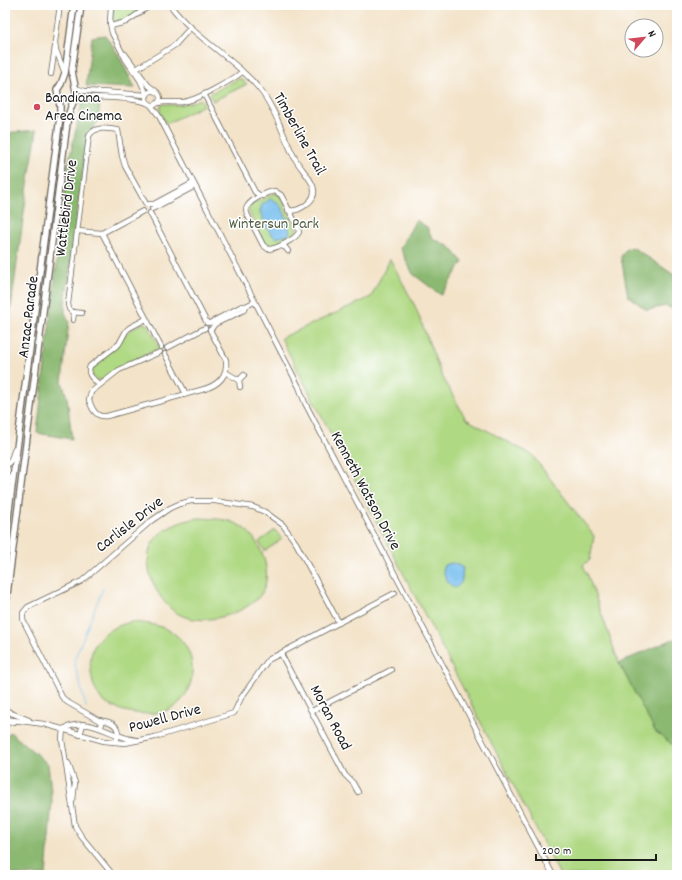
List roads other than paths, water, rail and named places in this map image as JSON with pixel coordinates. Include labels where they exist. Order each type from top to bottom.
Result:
[{"type":"main road","points":[[74,5],[65,73],[57,90],[58,97],[66,102],[73,99],[76,93],[72,69],[81,5]]},
{"type":"main road","points":[[61,84],[69,83],[74,87]]},
{"type":"main road","name":"Anzac Parade","points":[[5,540],[61,110],[58,97]]},
{"type":"main road","name":"Anzac Parade","points":[[5,610],[67,123],[69,110],[73,99]]},
{"type":"main road","points":[[13,480],[21,481]]},
{"type":"street","points":[[51,74],[60,5]]},
{"type":"street","points":[[111,5],[111,26],[113,35],[122,51],[135,70],[148,85],[169,102]]},
{"type":"street","points":[[111,26],[126,22],[151,5]]},
{"type":"street","name":"Timberline Trail","points":[[170,5],[191,27],[260,90],[272,108],[293,154],[312,184],[314,190],[311,200],[296,210]]},
{"type":"street","points":[[135,70],[155,59],[171,47],[191,27]]},
{"type":"street","points":[[55,42],[56,50],[65,73]]},
{"type":"street","points":[[135,70],[147,95],[146,100],[149,104]]},
{"type":"street","points":[[73,99],[128,99],[153,105],[169,102],[186,102],[204,94],[242,72]]},
{"type":"street","points":[[133,94],[141,89],[141,82]]},
{"type":"street","points":[[74,87],[85,91],[147,95],[151,92],[157,93]]},
{"type":"street","points":[[157,93],[160,98],[158,103]]},
{"type":"street","points":[[204,94],[255,192],[256,196],[253,201]]},
{"type":"street","name":"Kenneth Watson Drive","points":[[158,103],[159,116]]},
{"type":"street","name":"Kenneth Watson Drive","points":[[149,104],[159,116],[299,387],[305,403],[384,556],[445,668],[553,875]]},
{"type":"street","name":"Wattlebird Drive","points":[[73,320],[74,312],[69,309],[68,304],[89,136],[92,132],[97,129],[118,130],[123,161],[149,208]]},
{"type":"street","points":[[77,231],[102,233],[143,211],[146,213],[149,208],[194,184]]},
{"type":"street","points":[[272,191],[278,192],[298,227],[297,236],[269,249],[263,245],[246,211],[247,205],[253,201],[272,191]]},
{"type":"street","points":[[255,192],[263,196]]},
{"type":"street","points":[[149,208],[226,360],[225,372],[219,382],[211,387],[186,394],[103,417],[96,414],[89,398],[90,393],[119,370],[160,352],[165,354],[186,394]]},
{"type":"street","points":[[288,210],[296,210]]},
{"type":"street","points":[[293,218],[293,213],[296,210]]},
{"type":"street","points":[[102,233],[161,346],[160,352]]},
{"type":"street","points":[[278,246],[284,246],[288,251],[287,245],[290,240]]},
{"type":"street","points":[[161,346],[167,348],[209,326],[242,306],[246,306],[254,302]]},
{"type":"street","points":[[74,312],[82,313]]},
{"type":"street","points":[[99,385],[89,375],[90,366],[120,344],[129,328],[146,319]]},
{"type":"street","points":[[165,354],[168,350],[167,348]]},
{"type":"street","points":[[225,372],[239,380]]},
{"type":"street","points":[[239,380],[244,375]]},
{"type":"street","points":[[239,380],[240,387]]},
{"type":"street","points":[[5,468],[11,460],[17,443]]},
{"type":"street","points":[[5,477],[13,480]]},
{"type":"street","points":[[5,481],[13,480]]},
{"type":"street","points":[[5,493],[8,515]]},
{"type":"street","name":"Carlisle Drive","points":[[118,735],[116,727],[113,724],[96,719],[67,702],[62,697],[24,622],[23,613],[28,607],[82,581],[151,521],[176,505],[191,501],[203,500],[242,504],[262,510],[279,521],[287,529],[296,543],[339,623]]},
{"type":"street","points":[[281,654],[395,593]]},
{"type":"street","name":"Moran Road","points":[[281,654],[345,775],[354,783],[358,792]]},
{"type":"street","name":"Powell Drive","points":[[5,719],[40,723],[80,735],[114,742],[128,743],[155,737],[234,713],[239,700],[264,664],[270,659],[281,654]]},
{"type":"street","points":[[312,711],[391,670]]},
{"type":"street","points":[[5,709],[11,713],[40,723]]},
{"type":"street","name":"Powell Drive","points":[[5,714],[33,722]]},
{"type":"street","points":[[96,719],[102,724],[100,728]]},
{"type":"street","points":[[5,723],[40,723]]},
{"type":"street","points":[[113,875],[77,829],[74,822],[73,806],[62,738],[63,729],[74,725],[83,724],[100,728],[131,740],[138,740]]},
{"type":"street","points":[[80,735],[83,724]]},
{"type":"street","points":[[114,742],[117,740],[118,735]]},
{"type":"water","points":[[270,199],[275,201],[282,208],[288,223],[290,233],[288,235],[276,238],[266,226],[260,211],[262,205]]},
{"type":"water","points":[[451,563],[463,568],[460,584],[455,588],[449,584],[443,572],[444,565]]},
{"type":"waterway","points":[[86,707],[74,661],[103,588]]},
{"type":"place","name":"Bandiana Area Cinema","points":[[37,107]]},
{"type":"park label","name":"Wintersun Park","points":[[274,224]]}]
